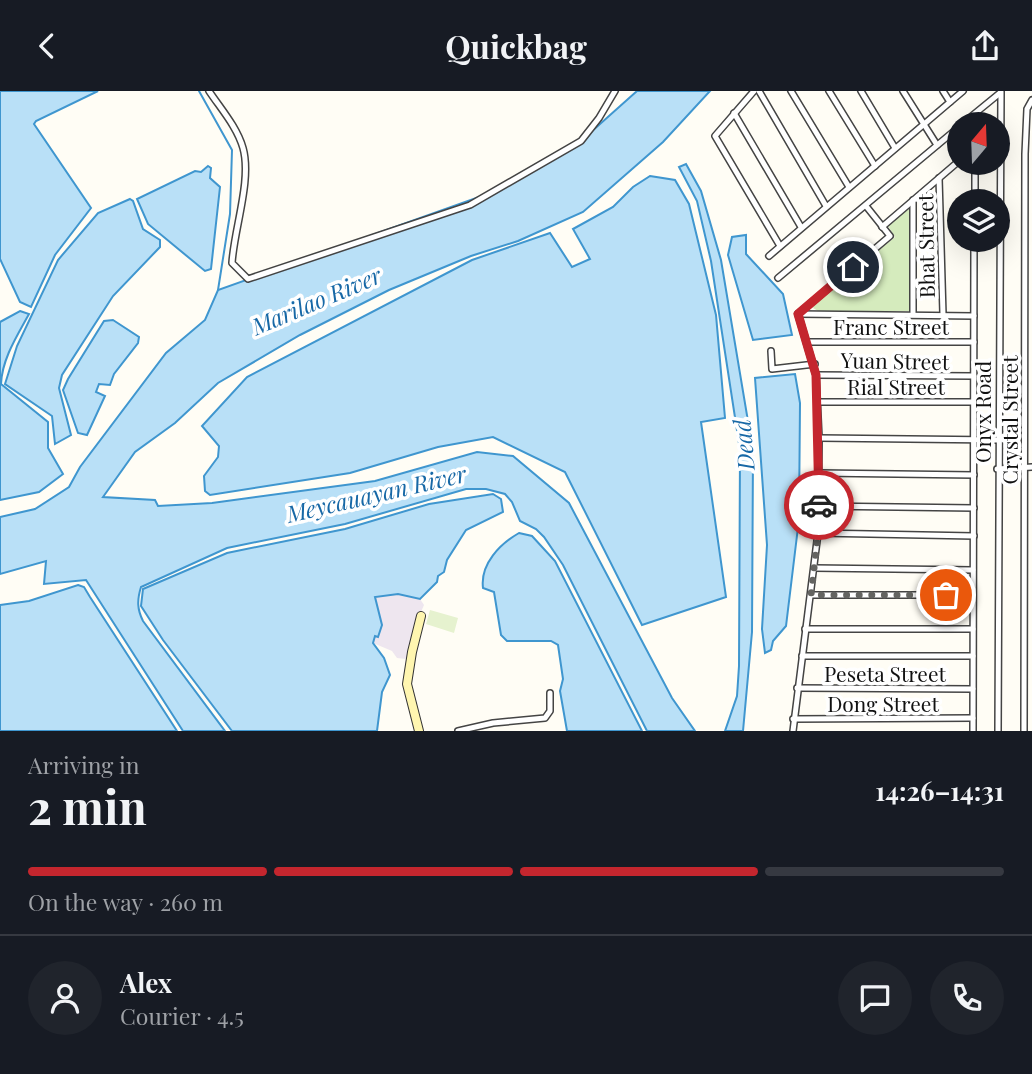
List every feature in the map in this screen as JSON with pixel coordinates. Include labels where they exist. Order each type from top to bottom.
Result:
[{"type":"street","points":[[209,91],[237,132],[244,150],[244,196],[233,243],[232,263],[248,279],[470,205],[581,141],[615,91]]},
{"type":"street","points":[[754,91],[715,135],[780,246]]},
{"type":"street","points":[[759,91],[827,206]]},
{"type":"street","points":[[791,91],[849,187]]},
{"type":"street","points":[[829,91],[875,166]]},
{"type":"street","points":[[861,91],[895,148]]},
{"type":"street","points":[[904,91],[937,145]]},
{"type":"street","points":[[943,91],[950,102]]},
{"type":"street","points":[[769,255],[963,91]]},
{"type":"street","points":[[977,112],[1002,92]]},
{"type":"street","name":"Onyx Road","points":[[998,731],[1000,623],[997,468],[1002,92]]},
{"type":"street","name":"Crystal Street","points":[[1024,731],[1024,530],[1028,501],[1028,408],[1024,312],[1029,251],[1027,109],[1032,100]]},
{"type":"street","points":[[734,113],[801,227]]},
{"type":"street","points":[[778,278],[947,136]]},
{"type":"street","points":[[882,226],[947,171]]},
{"type":"street","name":"Bhat Street","points":[[939,178],[943,314]]},
{"type":"street","points":[[913,199],[913,314]]},
{"type":"street","points":[[798,314],[890,236],[866,206]]},
{"type":"street","points":[[973,731],[974,252]]},
{"type":"street","points":[[1024,312],[1032,311]]},
{"type":"street","points":[[798,314],[974,316]]},
{"type":"street","points":[[793,731],[811,595],[819,506],[816,375],[798,314]]},
{"type":"street","name":"Franc Street","points":[[807,342],[974,342]]},
{"type":"street","points":[[1024,347],[1032,345]]},
{"type":"street","points":[[771,351],[772,369],[814,365]]},
{"type":"street","points":[[1025,376],[1032,374]]},
{"type":"street","name":"Yuan Street","points":[[816,375],[974,376]]},
{"type":"street","name":"Rial Street","points":[[818,402],[974,402]]},
{"type":"street","points":[[819,438],[998,440]]},
{"type":"street","points":[[997,468],[1028,467]]},
{"type":"street","points":[[819,473],[974,475]]},
{"type":"street","points":[[819,506],[974,508]]},
{"type":"street","points":[[1024,530],[1032,529]]},
{"type":"street","points":[[818,533],[974,535]]},
{"type":"street","points":[[1024,564],[1032,563]]},
{"type":"street","points":[[814,568],[973,570]]},
{"type":"street","points":[[1024,591],[1032,590]]},
{"type":"street","points":[[811,595],[973,595]]},
{"type":"street","points":[[419,731],[407,684],[421,616]]},
{"type":"street","points":[[1024,624],[1032,623]]},
{"type":"street","points":[[806,629],[973,629]]},
{"type":"street","points":[[1023,652],[1032,651]]},
{"type":"street","points":[[802,656],[973,656]]},
{"type":"street","points":[[1023,685],[1032,684]]},
{"type":"street","name":"Peseta Street","points":[[797,688],[973,689]]},
{"type":"street","points":[[458,731],[493,723],[548,717],[550,693]]},
{"type":"street","points":[[1024,713],[1032,712]]},
{"type":"street","name":"Dong Street","points":[[793,719],[973,718]]},
{"type":"street","points":[[518,721],[519,731]]},
{"type":"shaded area","points":[[398,594],[420,599],[424,605],[414,628],[406,659],[397,658],[392,651],[373,643],[380,615],[375,597]]},
{"type":"green space","points":[[910,208],[909,311],[818,311],[813,308],[895,237],[888,226]]},
{"type":"green space","points":[[430,610],[458,618],[454,633],[426,624]]},
{"type":"water","points":[[0,91],[98,91],[34,124],[91,208],[55,255],[31,307],[20,302],[0,259]]},
{"type":"water","points":[[637,91],[710,91],[663,142],[583,212],[518,241],[471,256],[389,290],[300,335],[218,383],[175,423],[135,452],[103,497],[155,500],[158,506],[212,503],[375,481],[477,452],[513,456],[569,503],[672,698],[695,731],[647,731],[563,565],[544,537],[536,529],[520,521],[512,502],[505,494],[486,489],[466,489],[345,524],[227,548],[141,587],[138,604],[143,621],[225,731],[183,731],[86,580],[44,584],[46,561],[0,574],[0,517],[35,509],[69,487],[80,467],[166,353],[205,320],[218,290],[496,191],[581,141]]},
{"type":"water","name":"Dead","points":[[686,164],[701,191],[721,260],[753,451],[752,632],[743,731],[725,731],[737,696],[739,666],[740,450],[711,261],[697,201],[679,167]]},
{"type":"water","points":[[208,166],[211,168],[210,178],[220,187],[211,269],[205,271],[148,224],[137,199],[195,171],[201,172]]},
{"type":"water","points":[[650,176],[675,180],[689,204],[716,315],[725,418],[701,422],[726,597],[642,625],[565,472],[493,437],[438,447],[350,473],[210,495],[205,491],[204,476],[218,457],[219,446],[202,426],[247,377],[472,260],[550,233],[572,267],[590,259],[573,229],[613,207],[633,187]]},
{"type":"water","points":[[130,199],[143,229],[160,240],[160,247],[113,296],[62,375],[59,388],[71,435],[55,444],[52,416],[5,384],[17,346],[58,260],[98,213]]},
{"type":"water","points":[[746,235],[746,254],[783,294],[792,335],[753,340],[728,255],[732,237]]},
{"type":"water","points":[[20,311],[29,314],[7,357],[1,384],[48,422],[48,448],[63,474],[39,492],[0,500],[0,322]]},
{"type":"water","points":[[113,320],[139,337],[138,343],[114,374],[110,385],[99,384],[96,392],[105,396],[87,435],[78,433],[63,390],[104,321]]},
{"type":"water","points":[[795,374],[800,403],[799,519],[786,626],[773,641],[771,650],[765,653],[762,629],[767,545],[755,378]]},
{"type":"water","points":[[493,494],[501,499],[503,512],[466,530],[447,560],[444,572],[420,599],[398,594],[375,597],[382,625],[373,643],[384,658],[390,675],[382,692],[377,731],[232,731],[163,640],[141,606],[143,589],[227,553],[345,529],[429,504]]},
{"type":"water","points":[[519,533],[532,536],[555,561],[642,731],[567,731],[560,691],[563,679],[558,645],[551,641],[507,641],[501,635],[494,592],[483,588],[483,579],[493,556]]},
{"type":"water","points":[[78,585],[84,587],[177,731],[0,731],[0,605],[29,601]]},
{"type":"waterway","points":[[199,91],[232,150],[230,214],[218,290]]},
{"type":"way so far","points":[[819,505],[811,595],[946,595]]},
{"type":"route","points":[[819,505],[816,375],[798,314],[853,267]]},
{"type":"water label","name":"Marilao River","points":[[316,300]]},
{"type":"water label","name":"Meycauayan River","points":[[376,493]]}]
